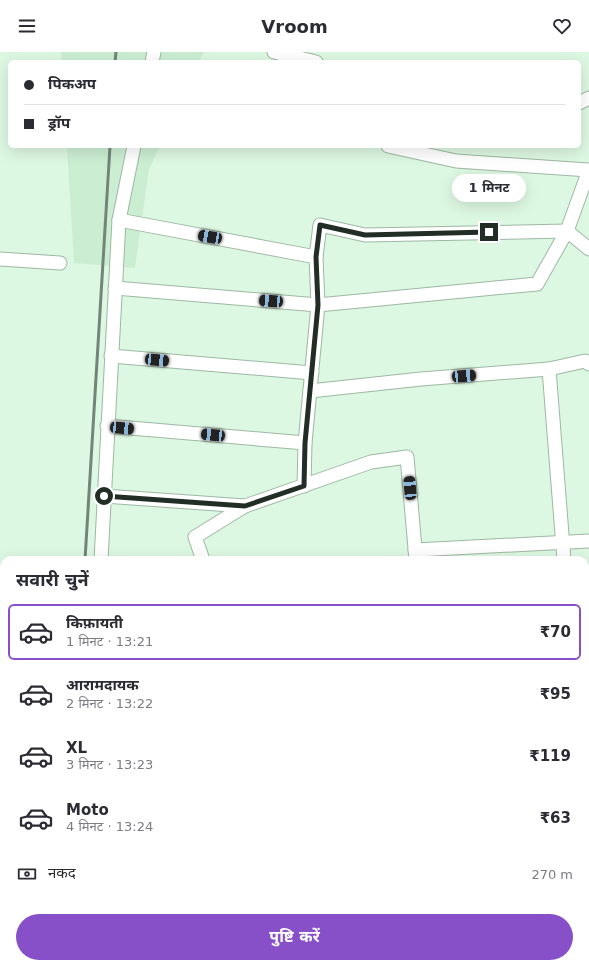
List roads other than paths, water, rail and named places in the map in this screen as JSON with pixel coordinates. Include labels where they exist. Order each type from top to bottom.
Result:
[{"type":"street","points":[[274,52],[308,60]]},
{"type":"street","points":[[101,556],[119,220],[134,148]]},
{"type":"street","points":[[115,288],[318,305],[538,284],[567,231],[589,170],[456,161],[397,148]]},
{"type":"street","points":[[119,220],[316,257]]},
{"type":"street","points":[[304,486],[305,443],[318,305],[316,257],[320,225],[365,235],[567,231],[589,249]]},
{"type":"street","points":[[0,259],[60,263]]},
{"type":"street","points":[[111,356],[312,373]]},
{"type":"street","points":[[310,391],[421,379],[549,369],[585,361],[589,364]]},
{"type":"street","points":[[549,369],[564,556]]},
{"type":"street","points":[[107,426],[305,443]]},
{"type":"street","points":[[202,556],[195,537],[245,506],[371,462],[407,457],[416,555],[589,541]]},
{"type":"street","points":[[104,496],[245,506]]},
{"type":"railway","points":[[115,60],[116,52]]},
{"type":"railway","points":[[85,556],[110,148]]}]
